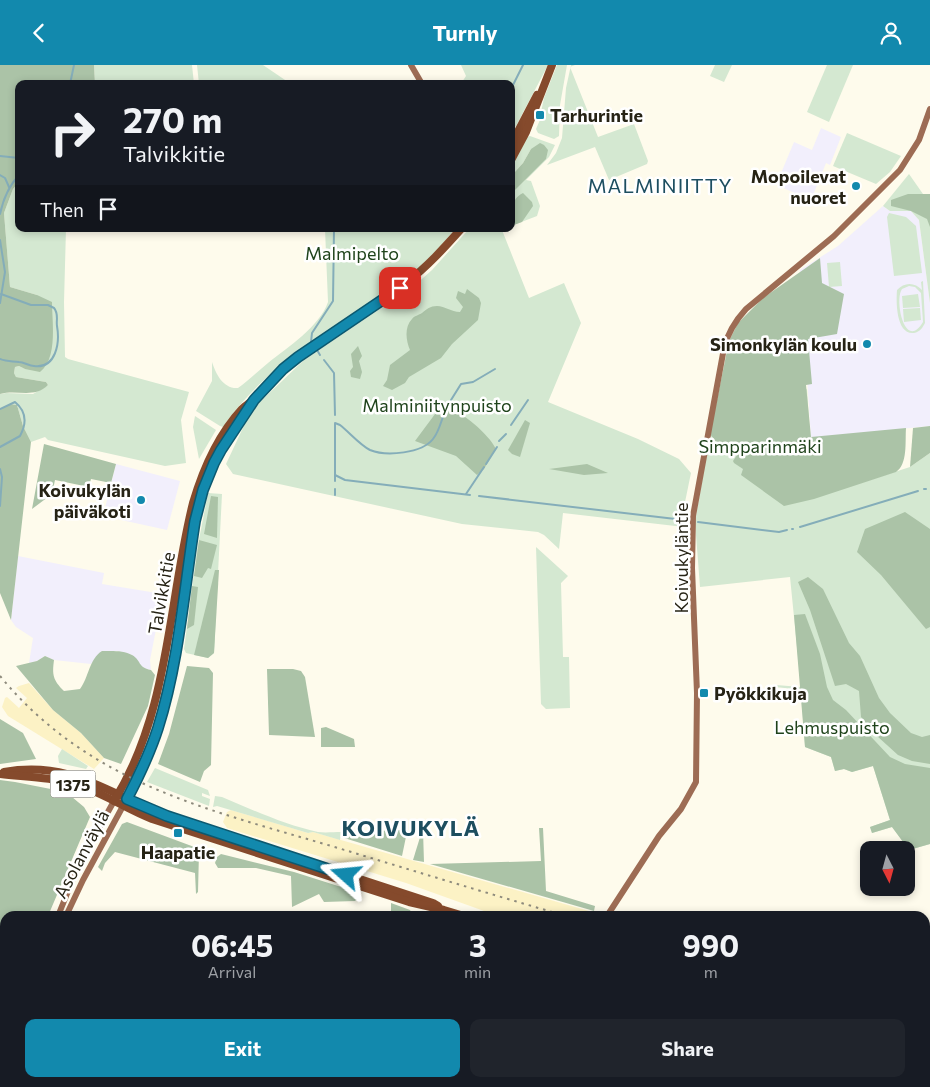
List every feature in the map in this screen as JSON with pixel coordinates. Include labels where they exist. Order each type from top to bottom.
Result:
[{"type":"main road","points":[[411,65],[420,80]]},
{"type":"main road","points":[[515,143],[526,132],[552,65]]},
{"type":"main road","name":"Koivukyläntie","points":[[610,911],[659,835],[675,817],[696,782],[697,693],[692,568],[693,516],[726,340],[732,326],[746,309],[834,237],[900,170],[919,140],[930,109]]},
{"type":"main road","name":"Talvikkitie","points":[[125,802],[146,761],[160,719],[177,643],[199,504],[214,463],[254,400],[283,369],[408,282],[458,232]]},
{"type":"main road","name":"Talvikkitie","points":[[116,797],[133,762],[154,706],[162,674],[189,518],[197,488],[222,435],[243,408],[254,400]]},
{"type":"main road","name":"1375","points":[[0,773],[56,779],[116,797],[152,819],[409,902],[444,910]]},
{"type":"main road","name":"Asolanväylä","points":[[60,911],[79,864],[116,797]]},
{"type":"main road","points":[[125,802],[433,903],[447,911]]},
{"type":"main road","name":"Asolanväylä","points":[[68,911],[125,802]]},
{"type":"shaded area","points":[[821,128],[841,137],[830,165],[826,163],[811,200],[781,187],[783,181],[779,178],[794,142],[812,150]]},
{"type":"shaded area","name":"Simonkylän koulu","points":[[883,206],[890,211],[911,211],[919,220],[930,303],[930,426],[811,438],[800,270],[838,246]]},
{"type":"shaded area","name":"Koivukylän päiväkoti","points":[[116,464],[180,481],[167,530],[103,516]]},
{"type":"shaded area","points":[[18,556],[104,573],[102,584],[163,594],[150,660],[151,670],[143,668],[132,655],[117,651],[102,651],[91,664],[54,660],[45,656],[29,663],[33,638],[16,627],[11,620]]},
{"type":"shaded area","points":[[29,683],[53,710],[81,733],[104,758],[94,769],[8,716],[2,707],[5,698],[7,697],[19,708],[27,698],[16,688]]},
{"type":"shaded area","points":[[231,810],[308,833],[313,832],[589,911],[484,911],[406,883],[227,828],[223,822],[227,812]]},
{"type":"green space","points":[[0,65],[94,65],[95,80],[15,80],[15,187],[4,213],[10,287],[37,295],[52,302],[53,339],[52,349],[46,366],[40,372],[19,366],[15,367],[14,373],[16,377],[46,382],[48,385],[37,392],[0,394]]},
{"type":"green space","points":[[94,65],[192,65],[194,80],[95,80]]},
{"type":"green space","points":[[197,65],[263,65],[285,80],[199,80]]},
{"type":"green space","points":[[461,65],[548,65],[515,127],[515,80],[463,80],[466,76]]},
{"type":"green space","points":[[557,65],[567,65],[560,105],[559,136],[554,139],[538,133],[536,129],[543,113],[541,112],[544,98]]},
{"type":"green space","points":[[715,65],[732,65],[724,82],[710,76]]},
{"type":"green space","points":[[827,65],[853,65],[829,122],[807,112]]},
{"type":"green space","points":[[570,68],[598,137],[634,124],[648,161],[647,164],[609,180],[595,147],[547,165],[556,153],[562,138],[566,88]]},
{"type":"green space","points":[[847,133],[901,156],[890,172],[876,184],[833,166]]},
{"type":"green space","points":[[530,136],[555,145],[549,157],[526,180],[531,181],[540,206],[537,216],[515,224],[515,174],[524,180],[531,149],[515,172],[515,160],[527,137]]},
{"type":"green space","points":[[540,143],[544,145],[548,150],[546,159],[515,190],[515,172],[531,149]]},
{"type":"green space","points":[[909,174],[923,194],[930,194],[930,303],[919,220],[911,211],[890,211],[883,206]]},
{"type":"green space","points":[[15,187],[15,232],[66,232],[65,357],[189,392],[181,420],[186,463],[165,466],[48,440],[45,437],[31,442],[23,426],[17,405],[10,404],[0,409],[0,394],[33,394],[48,385],[46,382],[16,377],[14,373],[15,367],[19,366],[25,369],[37,295],[10,287],[4,213]]},
{"type":"green space","points":[[523,193],[532,202],[533,206],[522,222],[515,225],[515,200]]},
{"type":"green space","points":[[908,194],[930,194],[930,227],[927,219],[911,211],[891,206],[891,200]]},
{"type":"green space","points":[[889,213],[906,217],[916,226],[922,273],[894,276],[887,217]]},
{"type":"green space","name":"Malmipelto","points":[[325,232],[453,232],[441,246],[409,276],[295,354],[275,370],[239,406],[223,427],[196,411],[212,381],[212,362],[218,376],[224,383],[233,388],[238,388],[311,328],[324,311],[328,302]]},
{"type":"green space","name":"Malminiitynpuisto","points":[[466,232],[503,232],[529,298],[564,283],[581,323],[548,402],[638,439],[679,459],[691,473],[685,502],[684,527],[563,513],[559,549],[538,532],[462,524],[233,474],[226,464],[249,415],[259,403],[304,360],[414,286],[432,270]]},
{"type":"green space","name":"Simpparinmäki","points":[[820,258],[822,283],[844,294],[837,334],[808,339],[812,384],[806,385],[811,437],[906,428],[905,452],[902,464],[896,472],[814,499],[784,506],[741,475],[743,469],[733,461],[737,455],[722,449],[710,434],[729,341],[738,323],[763,298]]},
{"type":"green space","points":[[840,262],[842,286],[829,287],[827,263]]},
{"type":"green space","points":[[923,281],[925,323],[918,332],[908,332],[900,323],[898,317],[897,290],[903,285],[913,284],[922,290],[921,282]],"holes":[[[909,286],[915,287],[921,293],[923,322],[917,330],[911,331],[906,328],[899,303],[902,289]]]},
{"type":"green space","points":[[467,289],[479,298],[481,303],[478,320],[452,344],[441,358],[409,377],[405,383],[392,390],[383,386],[387,380],[390,365],[410,350],[407,342],[409,322],[435,306],[460,312],[463,307],[456,298],[458,291],[465,294]]},
{"type":"green space","points":[[918,294],[920,307],[903,308],[902,296]]},
{"type":"green space","points":[[920,308],[921,320],[904,322],[903,309]]},
{"type":"green space","points":[[358,346],[362,356],[359,361],[362,372],[360,379],[351,377],[350,371],[353,367],[351,354]]},
{"type":"green space","points":[[807,389],[814,498],[910,467],[930,453],[930,844],[915,848],[915,841],[902,841],[892,827],[872,833],[870,827],[890,820],[873,766],[852,772],[844,769],[835,771],[831,757],[805,747],[801,690],[776,687],[776,685],[801,687],[790,577],[700,587],[695,522],[710,434]]},
{"type":"green space","points":[[10,404],[17,405],[23,426],[31,442],[11,620],[0,593],[0,409]]},
{"type":"green space","points":[[445,406],[474,424],[487,436],[496,449],[484,469],[477,475],[456,456],[415,441],[438,410]]},
{"type":"green space","points":[[195,416],[216,430],[199,459],[193,427]]},
{"type":"green space","points":[[525,420],[530,423],[520,457],[508,450]]},
{"type":"green space","points":[[930,426],[930,453],[910,467],[913,428]]},
{"type":"green space","points":[[44,444],[116,464],[111,483],[91,479],[89,487],[55,480],[52,494],[32,509]]},
{"type":"green space","points":[[587,464],[608,473],[584,475],[549,469]]},
{"type":"green space","points":[[208,493],[222,494],[214,653],[208,658],[186,653],[184,649],[197,550]]},
{"type":"green space","points":[[211,496],[218,497],[217,538],[204,534]]},
{"type":"green space","points":[[905,512],[930,529],[930,627],[926,629],[881,575],[857,552],[865,529]]},
{"type":"green space","points":[[199,540],[217,545],[211,569],[208,568],[202,578],[194,576]]},
{"type":"green space","points":[[536,547],[568,576],[561,583],[563,657],[569,657],[570,708],[546,709],[541,704]]},
{"type":"green space","points":[[215,570],[219,570],[214,653],[208,658],[194,655]]},
{"type":"green space","points":[[808,577],[823,589],[849,643],[860,656],[879,698],[890,713],[911,733],[922,737],[930,735],[930,764],[912,761],[898,755],[877,736],[861,717],[859,691],[846,684],[835,686],[810,610],[798,582]]},
{"type":"green space","points":[[192,586],[198,587],[194,625],[187,629]]},
{"type":"green space","name":"Lehmuspuisto","points":[[805,614],[820,654],[827,687],[833,700],[846,710],[890,757],[905,764],[930,768],[930,844],[915,848],[915,841],[902,841],[892,827],[872,833],[870,827],[890,820],[873,766],[852,772],[844,769],[835,771],[831,757],[805,747],[794,615]]},
{"type":"green space","points":[[102,651],[129,653],[135,657],[141,666],[151,670],[155,675],[148,706],[121,764],[104,758],[81,733],[53,710],[16,666],[37,661],[45,656],[54,660],[54,677],[64,691],[80,689],[94,659]]},
{"type":"green space","points":[[187,666],[209,668],[213,673],[211,765],[204,771],[200,782],[158,764],[169,734]]},
{"type":"green space","points":[[267,669],[293,669],[301,671],[305,677],[315,737],[269,735]]},
{"type":"green space","points":[[0,719],[23,733],[36,759],[0,764]]},
{"type":"green space","points":[[326,727],[354,739],[355,747],[321,747],[321,728]]},
{"type":"green space","points":[[62,749],[88,766],[86,769],[59,763],[58,756]]},
{"type":"green space","points":[[155,768],[208,790],[210,796],[202,793],[202,796],[210,799],[209,806],[147,782]]},
{"type":"green space","points":[[0,780],[66,792],[84,807],[90,817],[50,911],[0,911]]},
{"type":"green space","points":[[215,796],[306,829],[321,832],[341,832],[340,840],[313,832],[308,833],[217,806],[213,807]]},
{"type":"green space","points":[[127,822],[197,848],[199,852],[198,892],[196,894],[195,873],[115,852],[105,863],[102,871],[98,867],[122,824]]},
{"type":"green space","points":[[539,828],[543,828],[546,891],[595,906],[594,911],[430,864],[541,861]]},
{"type":"green space","points":[[402,830],[407,832],[402,856],[341,837],[341,832]]},
{"type":"green space","points":[[423,831],[424,862],[413,860]]},
{"type":"green space","points":[[221,854],[294,872],[357,892],[359,898],[355,901],[324,902],[319,894],[292,907],[291,876],[256,868],[218,868],[215,863],[217,857]]},
{"type":"green space","points":[[391,903],[410,911],[391,911]]},
{"type":"waterway","points":[[71,80],[74,65]]},
{"type":"waterway","points":[[515,81],[523,65]]},
{"type":"waterway","points":[[0,156],[15,158]]},
{"type":"waterway","points":[[0,175],[5,178],[9,187]]},
{"type":"waterway","points":[[0,214],[6,193],[15,180]]},
{"type":"waterway","points":[[311,342],[312,333],[333,301],[334,232]]},
{"type":"waterway","points":[[0,240],[5,272],[0,303]]},
{"type":"waterway","points":[[0,359],[21,362],[32,366],[41,366],[52,359],[58,340],[57,315],[54,308],[48,305],[31,305],[1,294]]},
{"type":"waterway","points":[[317,350],[320,355]]},
{"type":"waterway","points":[[324,360],[334,373],[335,415]]},
{"type":"waterway","points":[[451,400],[461,384],[473,382],[495,369]]},
{"type":"waterway","points":[[511,425],[528,400]]},
{"type":"waterway","points":[[0,409],[15,402],[21,409],[24,417],[24,426],[20,436],[0,447]]},
{"type":"waterway","points":[[335,423],[370,450],[385,453],[404,452],[421,448],[433,439],[448,406]]},
{"type":"waterway","points":[[335,424],[335,481]]},
{"type":"waterway","points":[[499,441],[506,434]]},
{"type":"waterway","points":[[486,464],[497,447]]},
{"type":"waterway","points":[[466,494],[484,467]]},
{"type":"waterway","points":[[0,469],[2,477],[0,506]]},
{"type":"waterway","points":[[335,475],[345,480],[470,495]]},
{"type":"waterway","points":[[335,489],[335,495]]},
{"type":"waterway","points":[[800,527],[918,491]]},
{"type":"waterway","points":[[479,496],[684,520]]},
{"type":"waterway","points":[[698,522],[779,532],[787,530]]},
{"type":"railway","points":[[0,676],[35,713],[73,744],[113,768],[155,789],[199,806],[244,820],[549,911]]},
{"type":"place","name":"Tarhurintie","points":[[540,115]]},
{"type":"place","name":"Mopoilevat nuoret","points":[[856,186]]},
{"type":"place","name":"Simonkylän koulu","points":[[867,344]]},
{"type":"place","name":"Koivukylän päiväkoti","points":[[141,500]]},
{"type":"place","name":"Pyökkikuja","points":[[704,693]]},
{"type":"place","name":"Haapatie","points":[[178,833]]},
{"type":"district","name":"MALMINIITTY","points":[[660,185]]},
{"type":"district","name":"KOIVUKYLÄ","points":[[411,827]]},
{"type":"route","points":[[346,875],[167,816],[127,799],[146,761],[158,727],[177,643],[195,521],[203,490],[214,463],[254,400],[283,369],[400,288]]}]
